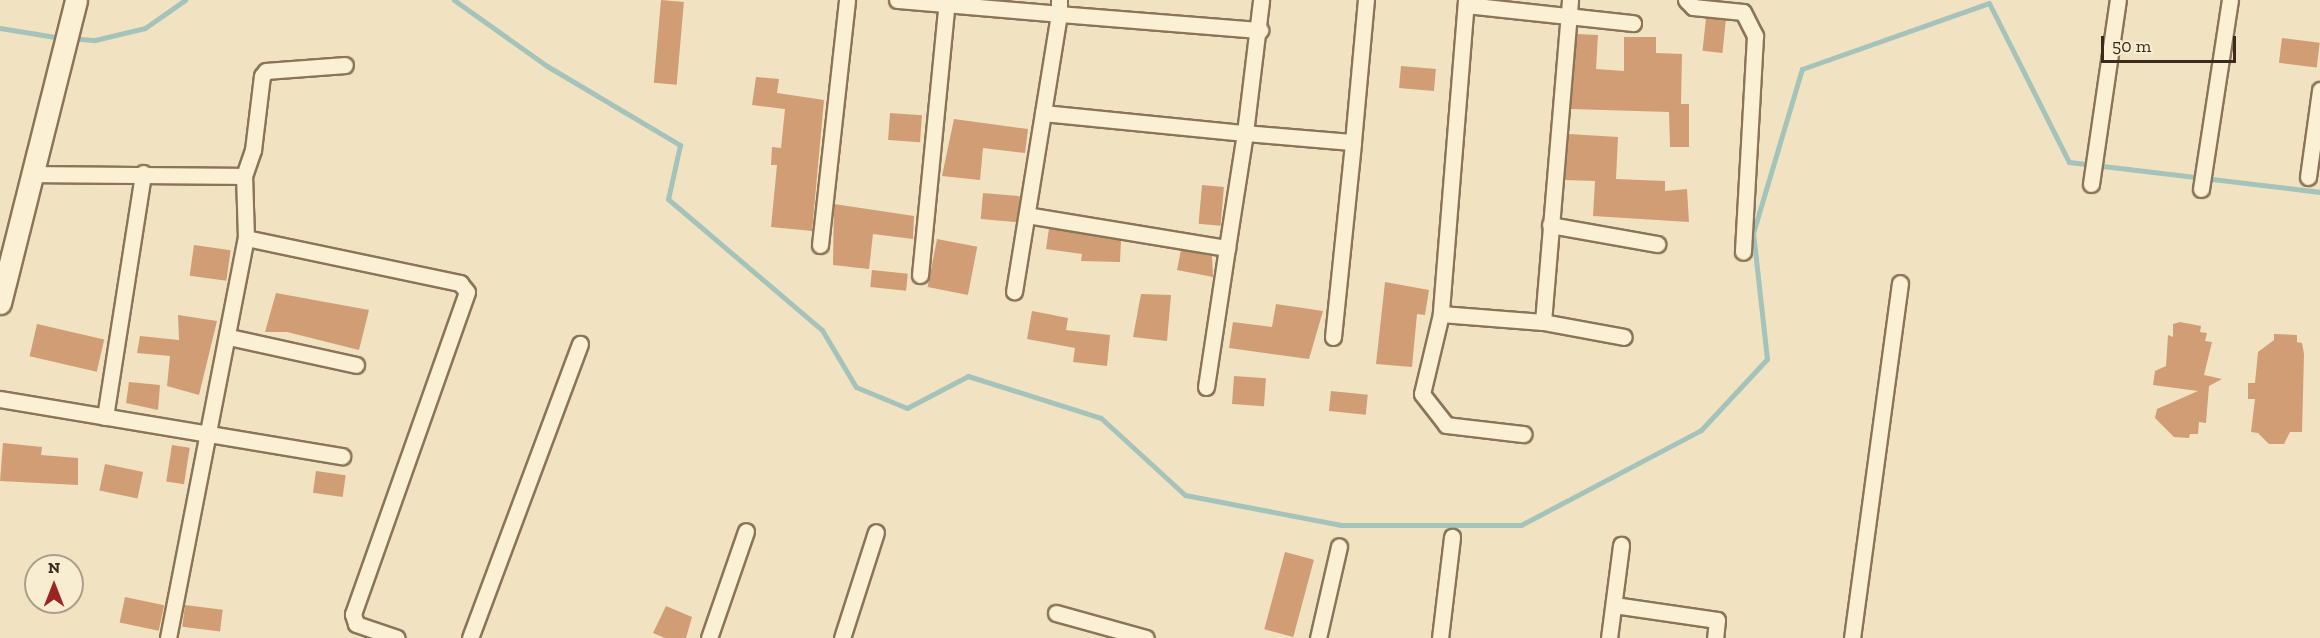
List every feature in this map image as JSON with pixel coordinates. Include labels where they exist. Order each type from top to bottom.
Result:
[{"type":"street","points":[[0,303],[4,271],[76,0]]},
{"type":"street","points":[[820,244],[847,0]]},
{"type":"street","points":[[897,0],[1059,7],[1260,30]]},
{"type":"street","points":[[1206,387],[1260,30],[1261,0]]},
{"type":"street","points":[[1333,337],[1366,0]]},
{"type":"street","points":[[1543,321],[1570,0]]},
{"type":"street","points":[[1686,0],[1693,7],[1743,12],[1755,36],[1743,252]]},
{"type":"street","points":[[2091,184],[2118,0]]},
{"type":"street","points":[[2201,189],[2230,0]]},
{"type":"street","points":[[920,275],[947,2]]},
{"type":"street","points":[[1523,434],[1446,425],[1422,394],[1441,314],[1466,3],[1633,23]]},
{"type":"street","points":[[1014,291],[1059,7]]},
{"type":"street","points":[[168,638],[205,434],[229,337],[246,238],[244,176],[254,150],[262,76],[266,71],[345,65]]},
{"type":"street","points":[[2308,177],[2320,90]]},
{"type":"street","points":[[1043,113],[1353,142]]},
{"type":"street","points":[[31,174],[143,173],[244,176]]},
{"type":"street","points":[[105,417],[143,173]]},
{"type":"street","points":[[1027,215],[1227,248]]},
{"type":"street","points":[[1550,225],[1657,244]]},
{"type":"street","points":[[246,238],[460,283],[466,292],[353,614],[356,624],[397,638]]},
{"type":"street","points":[[1852,638],[1900,283]]},
{"type":"street","points":[[1441,314],[1543,321],[1624,337]]},
{"type":"street","points":[[229,337],[356,365]]},
{"type":"street","points":[[470,638],[580,344]]},
{"type":"street","points":[[0,399],[342,456]]},
{"type":"street","points":[[709,638],[746,531]]},
{"type":"street","points":[[842,638],[876,532]]},
{"type":"street","points":[[1440,638],[1452,537]]},
{"type":"street","points":[[1610,638],[1621,545]]},
{"type":"street","points":[[1318,638],[1339,546]]},
{"type":"street","points":[[1614,605],[1717,620],[1715,638]]},
{"type":"street","points":[[1056,613],[1105,633],[1146,638]]},
{"type":"building","points":[[661,0],[684,2],[677,85],[654,83]]},
{"type":"building","points":[[1706,18],[1726,20],[1722,53],[1703,51]]},
{"type":"building","points":[[1577,34],[1598,35],[1596,69],[1624,71],[1624,37],[1656,37],[1656,53],[1682,54],[1681,104],[1689,104],[1689,147],[1670,147],[1669,112],[1571,109]]},
{"type":"building","points":[[2282,38],[2320,43],[2317,67],[2279,63]]},
{"type":"building","points":[[1401,66],[1436,69],[1434,91],[1399,88]]},
{"type":"building","points":[[756,77],[779,79],[777,93],[824,100],[812,231],[771,227],[777,165],[771,165],[772,147],[781,148],[785,109],[752,105]]},
{"type":"building","points":[[890,113],[922,115],[920,142],[888,140]]},
{"type":"building","points":[[954,119],[1028,129],[1025,153],[983,148],[980,180],[942,176]]},
{"type":"building","points":[[1569,134],[1618,137],[1616,179],[1665,181],[1665,191],[1687,189],[1689,222],[1593,216],[1595,181],[1565,180]]},
{"type":"building","points":[[1202,185],[1224,187],[1221,226],[1199,224]]},
{"type":"building","points":[[983,193],[1020,196],[1018,222],[981,219]]},
{"type":"building","points":[[834,204],[914,216],[913,239],[873,234],[869,269],[833,265]]},
{"type":"building","points":[[1049,228],[1121,240],[1120,262],[1081,261],[1082,254],[1046,249]]},
{"type":"building","points":[[937,239],[977,247],[968,295],[928,287]]},
{"type":"building","points":[[194,245],[231,250],[226,281],[190,276]]},
{"type":"building","points":[[1181,250],[1212,256],[1213,277],[1177,270]]},
{"type":"building","points":[[872,270],[908,274],[906,291],[870,287]]},
{"type":"building","points":[[1385,282],[1429,290],[1425,315],[1417,314],[1412,367],[1376,364]]},
{"type":"building","points":[[276,293],[369,310],[359,350],[287,332],[265,332]]},
{"type":"building","points":[[1141,294],[1171,295],[1167,341],[1133,337]]},
{"type":"building","points":[[1276,304],[1323,311],[1309,359],[1229,348],[1233,322],[1272,327]]},
{"type":"building","points":[[1032,311],[1068,318],[1066,330],[1110,335],[1107,366],[1073,362],[1075,348],[1027,339]]},
{"type":"building","points":[[178,315],[217,321],[199,395],[167,386],[170,356],[137,353],[140,336],[179,340]]},
{"type":"building","points":[[2180,322],[2201,326],[2200,332],[2207,333],[2205,341],[2212,342],[2204,375],[2222,379],[2209,386],[2206,423],[2199,422],[2198,434],[2190,434],[2189,438],[2174,437],[2155,418],[2157,409],[2198,391],[2153,385],[2155,371],[2166,366],[2168,335],[2173,337],[2173,324]]},
{"type":"building","points":[[37,324],[104,340],[97,372],[30,356]]},
{"type":"building","points":[[2274,334],[2297,335],[2297,342],[2302,343],[2304,354],[2302,432],[2290,432],[2284,444],[2269,444],[2258,433],[2251,432],[2255,399],[2248,399],[2248,383],[2255,383],[2258,352],[2274,340]]},
{"type":"building","points":[[1234,376],[1266,378],[1264,406],[1232,404]]},
{"type":"building","points":[[129,382],[160,385],[158,410],[126,403]]},
{"type":"building","points":[[1331,391],[1368,395],[1366,415],[1329,411]]},
{"type":"building","points":[[3,443],[42,447],[41,455],[78,458],[78,485],[0,481]]},
{"type":"building","points":[[172,445],[190,448],[184,484],[166,482]]},
{"type":"building","points":[[105,464],[143,472],[138,499],[99,490]]},
{"type":"building","points":[[316,471],[346,475],[343,497],[313,493]]},
{"type":"building","points":[[1285,552],[1314,560],[1293,637],[1264,629]]},
{"type":"building","points":[[125,597],[164,605],[159,631],[120,622]]},
{"type":"building","points":[[185,605],[223,610],[220,631],[182,627]]},
{"type":"building","points":[[666,606],[692,617],[686,638],[665,638],[653,633]]},
{"type":"waterway","points":[[70,38],[95,40],[145,28],[185,0]]},
{"type":"waterway","points":[[454,0],[547,66],[680,145],[668,199],[822,330],[856,387],[907,408],[968,376],[1101,418],[1185,495],[1341,525],[1521,525],[1701,430],[1767,359],[1753,233],[1802,69],[1989,3],[2069,162],[2320,192]]},
{"type":"waterway","points":[[0,28],[61,38]]}]
